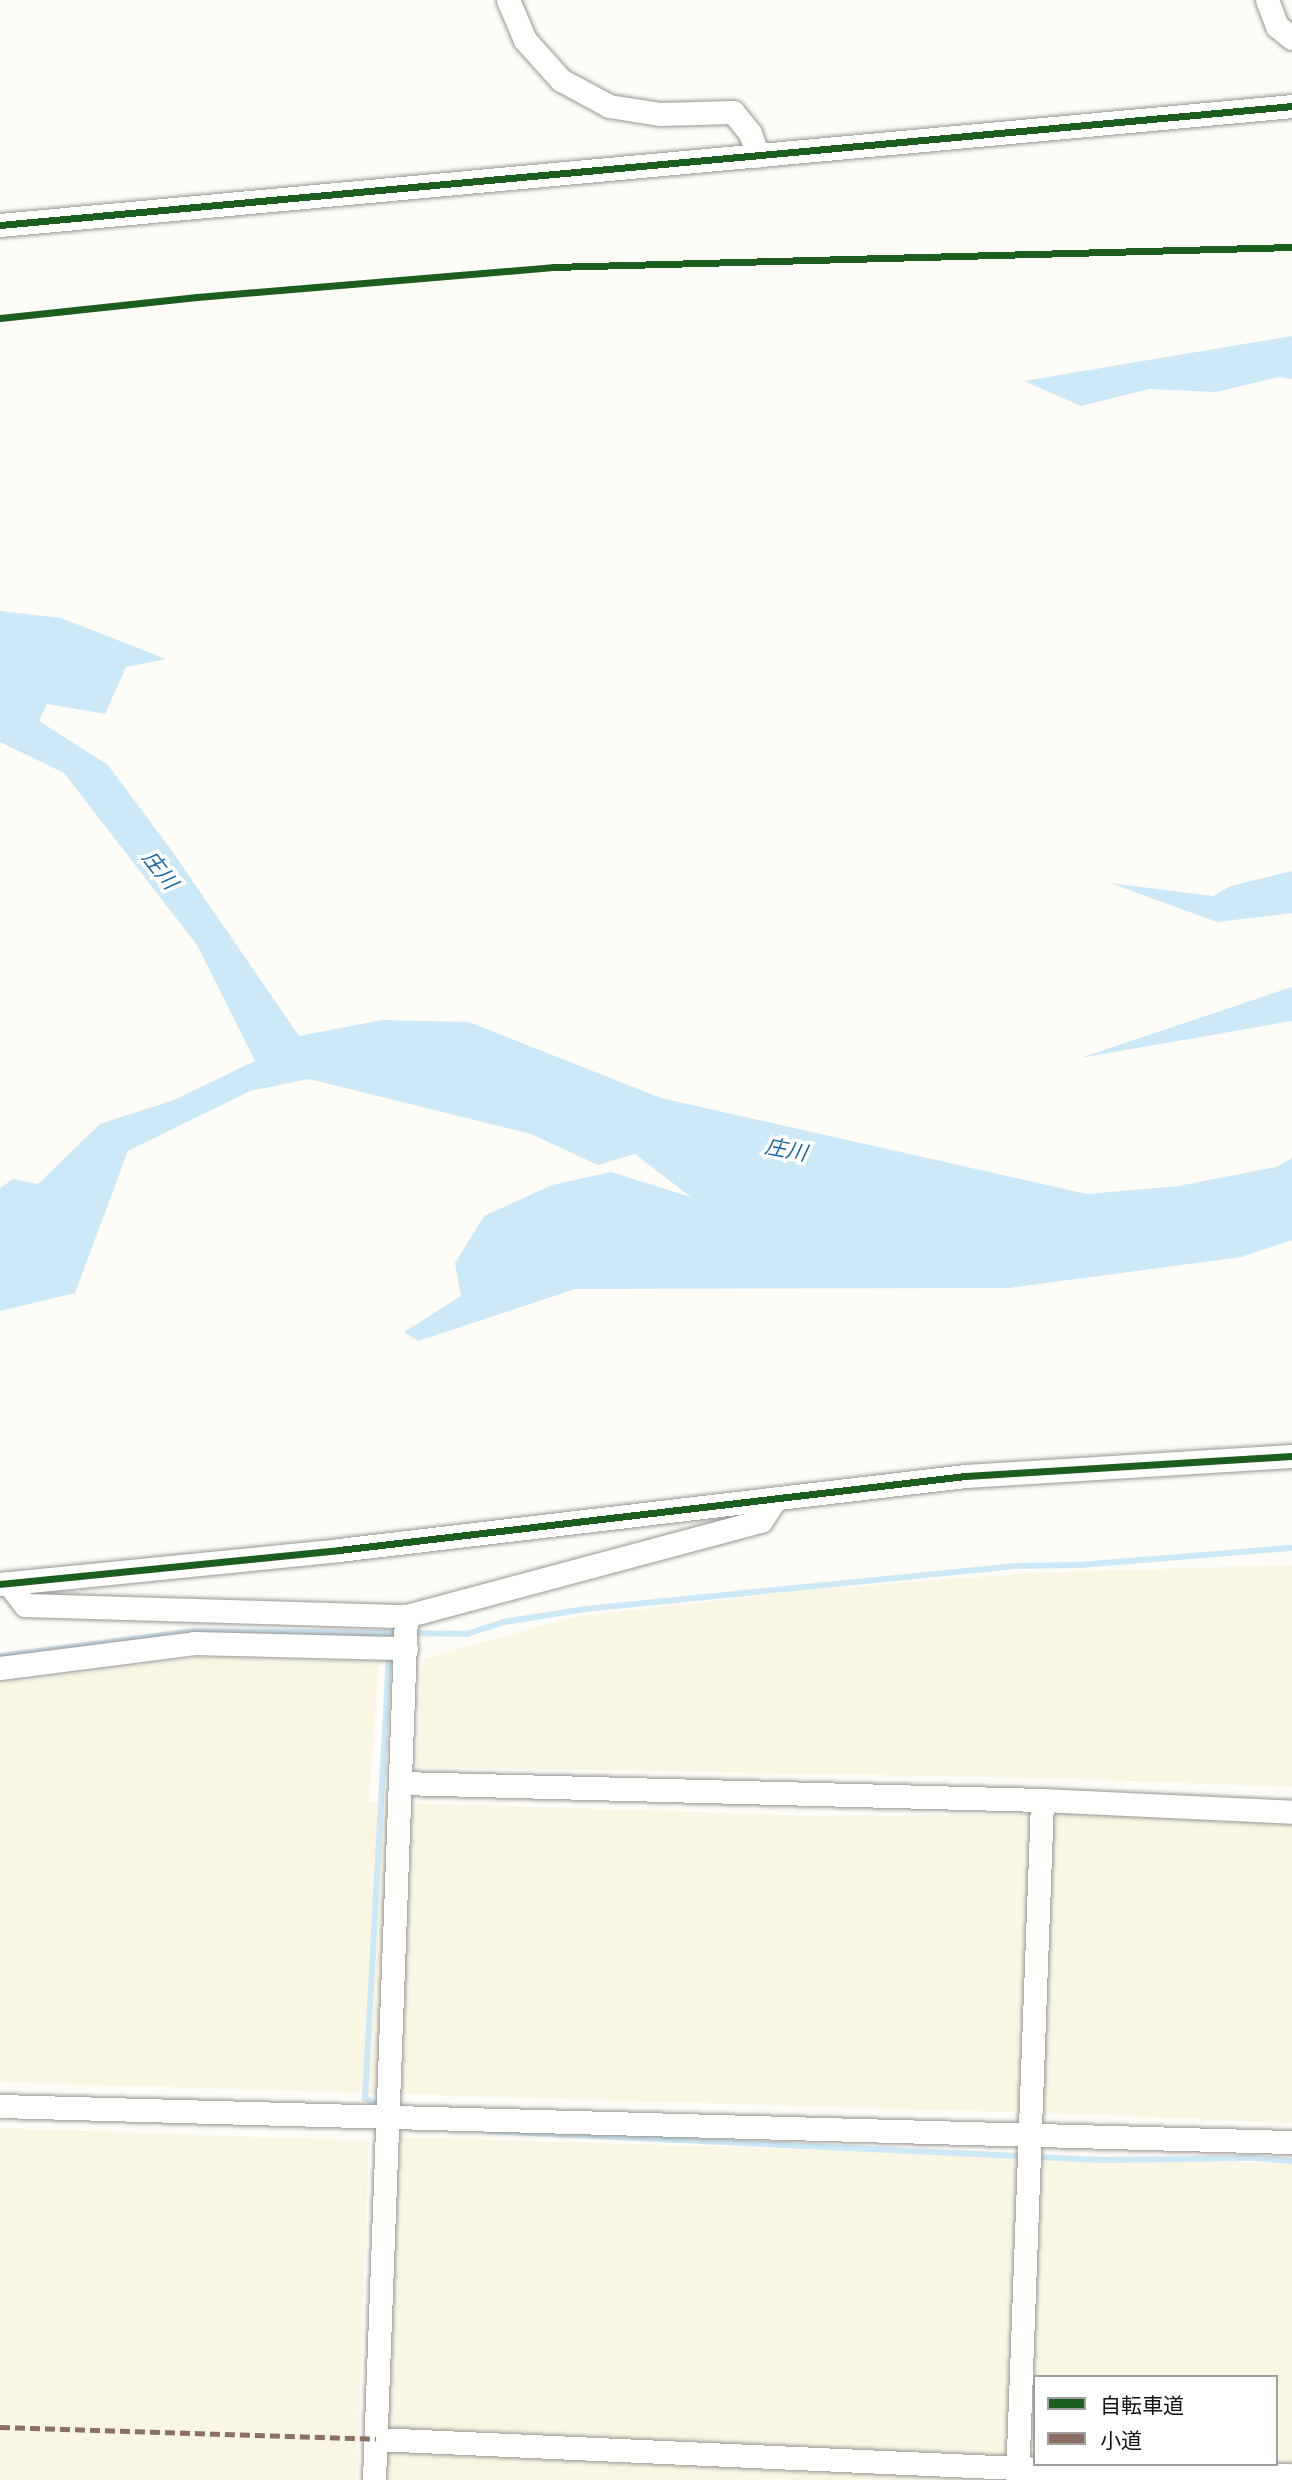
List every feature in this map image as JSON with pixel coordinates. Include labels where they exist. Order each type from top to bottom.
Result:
[{"type":"street","points":[[508,0],[524,40],[561,80],[609,106],[660,114],[733,112],[750,132],[758,156]]},
{"type":"street","points":[[1267,0],[1277,26],[1292,38]]},
{"type":"street","points":[[0,225],[1292,106]]},
{"type":"street","points":[[4,1583],[339,1550],[965,1476],[1292,1456]]},
{"type":"street","points":[[4,1583],[25,1605],[406,1616],[761,1521],[776,1498]]},
{"type":"street","points":[[374,2480],[406,1616]]},
{"type":"street","points":[[0,1668],[194,1643],[406,1648]]},
{"type":"street","points":[[401,1783],[1042,1800],[1292,1812]]},
{"type":"street","points":[[1018,2474],[1042,1800]]},
{"type":"street","points":[[0,2106],[1292,2142]]},
{"type":"street","points":[[376,2439],[1018,2474],[1292,2475]]},
{"type":"shaded area","points":[[1292,1565],[1292,1787],[1050,1778],[416,1767],[423,1659],[573,1617],[809,1590],[1030,1573]]},
{"type":"shaded area","points":[[199,1658],[379,1661],[369,1802],[824,1816],[1063,1814],[1292,1822],[1292,2123],[1107,2115],[0,2082],[0,1684]]},
{"type":"shaded area","points":[[0,2128],[369,2141],[357,2480],[0,2480]]},
{"type":"shaded area","points":[[399,2137],[1292,2164],[1292,2470],[1278,2465],[1278,2375],[1033,2375],[1033,2460],[387,2435]]},
{"type":"shaded area","points":[[387,2452],[1004,2477],[1004,2480],[386,2480]]},
{"type":"water","points":[[1292,336],[1292,379],[1278,377],[1216,392],[1149,389],[1081,406],[1024,381]]},
{"type":"water","name":"庄川","points":[[0,611],[61,618],[166,659],[126,667],[105,714],[47,704],[39,721],[108,765],[172,851],[299,1036],[382,1020],[469,1022],[661,1098],[1087,1194],[1178,1186],[1276,1167],[1292,1158],[1292,1240],[1241,1257],[1009,1288],[575,1289],[418,1341],[404,1332],[461,1296],[455,1263],[484,1216],[552,1185],[611,1172],[691,1197],[635,1154],[598,1165],[531,1134],[309,1079],[250,1091],[128,1151],[75,1293],[0,1311],[0,1188],[13,1179],[38,1184],[100,1124],[174,1100],[255,1061],[197,945],[64,773],[0,742]]},
{"type":"water","points":[[1292,871],[1292,913],[1217,922],[1110,883],[1213,896],[1231,886]]},
{"type":"water","points":[[1292,987],[1292,1021],[1080,1058]]},
{"type":"waterway","points":[[0,1656],[196,1631],[467,1634],[504,1622],[585,1609],[1013,1566],[1079,1565],[1292,1548]]},
{"type":"waterway","points":[[382,2106],[365,2098],[389,1653]]},
{"type":"waterway","points":[[487,2131],[1101,2160],[1252,2158],[1292,2161]]},
{"type":"marked path","points":[[0,2427],[376,2439]]},
{"type":"cycle path","points":[[0,225],[1292,106]]},
{"type":"cycle path","points":[[0,318],[197,297],[553,267],[1292,247]]},
{"type":"cycle path","points":[[0,1584],[339,1550],[965,1476],[1292,1456]]}]
